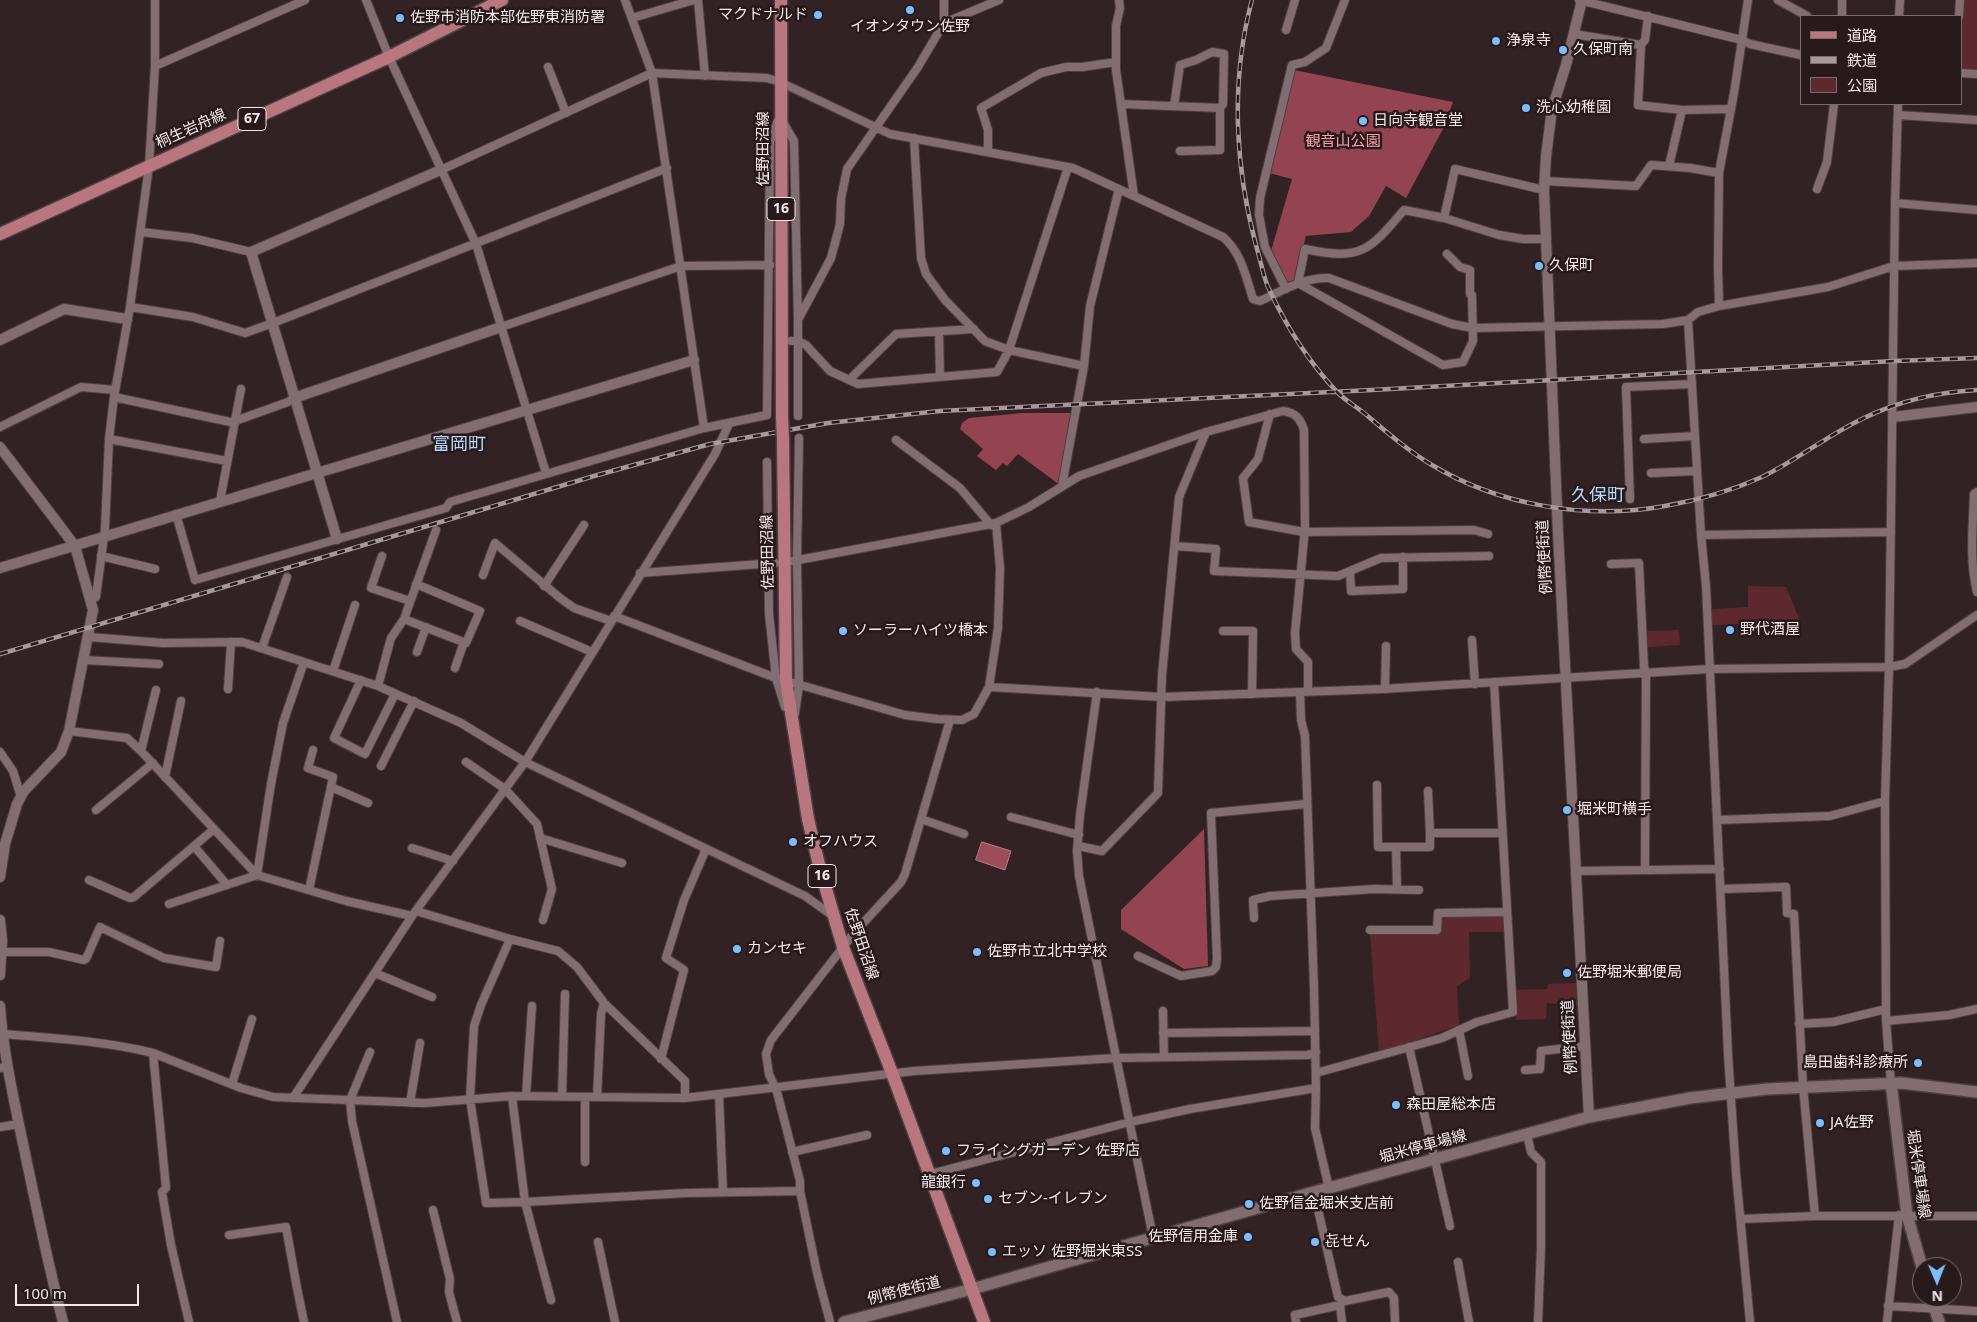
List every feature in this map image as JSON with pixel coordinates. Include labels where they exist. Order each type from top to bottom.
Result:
[{"type":"main road","name":"桐生岩舟線","points":[[0,234],[389,57],[502,0]]},
{"type":"main road","name":"佐野田沼線","points":[[781,0],[780,116],[783,439],[781,679],[792,727],[808,819],[843,948],[892,1073],[984,1322]]},
{"type":"main road","name":"堀米停車場線","points":[[1891,1083],[1903,1215],[1918,1257]]},
{"type":"main road","name":"堀米停車場線","points":[[972,1289],[1314,1192],[1589,1117],[1731,1092],[1803,1086],[1891,1083],[1977,1092]]},
{"type":"main road","name":"例幣使街道","points":[[844,1322],[972,1289]]},
{"type":"main road","points":[[1934,1307],[1939,1322]]},
{"type":"street","points":[[90,601],[96,596],[102,556],[109,439],[114,394],[130,307],[149,166],[155,66],[155,0]]},
{"type":"street","points":[[155,66],[305,0]]},
{"type":"street","points":[[366,0],[389,57],[443,169],[476,244],[546,473]]},
{"type":"street","points":[[626,0],[652,74],[704,428]]},
{"type":"street","points":[[659,0],[662,9]]},
{"type":"street","points":[[632,18],[694,0]]},
{"type":"street","points":[[698,0],[705,76]]},
{"type":"street","points":[[798,320],[831,258],[840,224],[847,169],[918,67],[944,23],[944,0]]},
{"type":"street","points":[[944,23],[999,0]]},
{"type":"street","points":[[1118,0],[1120,8],[1116,26],[1116,62],[1122,123],[1134,196]]},
{"type":"street","points":[[1286,30],[1295,0]]},
{"type":"street","points":[[1286,289],[1265,247],[1260,224],[1260,198],[1292,65],[1305,62],[1326,48],[1345,0]]},
{"type":"street","points":[[1581,0],[1742,40],[1750,44],[1800,55]]},
{"type":"street","name":"例幣使街道","points":[[1581,0],[1574,34],[1552,108],[1544,186],[1549,327],[1589,1117]]},
{"type":"street","points":[[1720,306],[1718,266],[1719,173],[1748,0]]},
{"type":"street","points":[[1778,0],[1805,15]]},
{"type":"street","points":[[1842,0],[1842,15]]},
{"type":"street","points":[[1899,15],[1900,0]]},
{"type":"street","points":[[1959,15],[1960,0]]},
{"type":"street","points":[[1648,16],[1645,40],[1641,45],[1638,105],[1682,110],[1730,109]]},
{"type":"street","points":[[1574,34],[1641,45]]},
{"type":"street","points":[[1174,106],[1180,65],[1212,52],[1224,54],[1223,104],[1220,108],[1220,150],[1180,151]]},
{"type":"street","points":[[988,152],[988,130],[981,108],[1041,73],[1066,67],[1082,68],[1116,62]]},
{"type":"street","points":[[548,66],[566,113]]},
{"type":"street","points":[[1962,73],[1977,74]]},
{"type":"street","points":[[141,232],[192,238],[251,252],[443,169],[652,74],[767,78],[780,82],[890,134],[1068,167],[1223,237],[1232,244],[1237,253],[1253,299],[1260,301],[1298,283],[1316,277],[1329,278],[1452,324],[1473,328],[1663,324],[1688,320],[1698,312],[1720,306],[1828,287],[1894,266],[1977,263]]},
{"type":"street","points":[[1121,104],[1220,108]]},
{"type":"street","points":[[1816,188],[1827,162],[1834,105]]},
{"type":"street","points":[[1891,1083],[1886,1021],[1885,800],[1889,667],[1898,105]]},
{"type":"street","points":[[1668,166],[1682,110]]},
{"type":"street","points":[[1898,115],[1977,120]]},
{"type":"street","points":[[176,514],[196,580],[446,508],[450,502],[546,473],[704,428],[767,415],[770,341],[770,142],[780,116]]},
{"type":"street","points":[[780,116],[794,141],[798,320],[794,341],[798,416]]},
{"type":"street","points":[[914,138],[921,258],[926,274],[946,300],[985,341],[1010,350],[1084,366]]},
{"type":"street","points":[[1444,218],[1455,169],[1544,186],[1636,186],[1651,165],[1690,168],[1719,173]]},
{"type":"street","points":[[794,341],[806,345],[830,371],[858,384],[997,372],[1010,350],[1068,167]]},
{"type":"street","points":[[130,307],[192,317],[245,333],[667,168]]},
{"type":"street","points":[[1062,486],[1084,366],[1090,306],[1119,189]]},
{"type":"street","points":[[1895,204],[1977,210]]},
{"type":"street","points":[[1298,283],[1305,249],[1330,254],[1357,252],[1368,248],[1404,210],[1444,218],[1500,235],[1523,239],[1545,239]]},
{"type":"street","points":[[251,252],[336,539]]},
{"type":"street","points":[[1298,283],[1443,365],[1463,362],[1473,341],[1470,270],[1460,267],[1447,254]]},
{"type":"street","points":[[0,427],[81,387],[235,422],[294,398],[681,266],[770,265]]},
{"type":"street","points":[[0,340],[64,309],[127,319]]},
{"type":"street","points":[[1688,320],[1701,535],[1706,586],[1731,1092],[1750,1322]]},
{"type":"street","points":[[849,380],[896,334],[974,329]]},
{"type":"street","points":[[939,332],[940,377]]},
{"type":"street","points":[[0,568],[694,360]]},
{"type":"street","points":[[1630,499],[1626,387],[1692,384]]},
{"type":"street","points":[[220,501],[241,389]]},
{"type":"street","points":[[1893,417],[1977,407]]},
{"type":"street","points":[[795,561],[994,524],[1029,507],[1079,476],[1206,432],[1283,410],[1300,418],[1304,430],[1304,532],[1295,633],[1296,649],[1308,662],[1308,688],[1304,692],[1300,720],[1304,736],[1311,893],[1316,1052],[1315,1128],[1329,1188]]},
{"type":"street","points":[[1270,414],[1258,459],[1243,478],[1249,522],[1304,532],[1474,530],[1488,534]]},
{"type":"street","points":[[293,1098],[414,914],[525,762],[715,454],[729,424]]},
{"type":"street","points":[[1078,846],[1102,850],[1158,793],[1162,675],[1179,497],[1206,432]]},
{"type":"street","points":[[1644,439],[1695,436]]},
{"type":"street","points":[[792,727],[799,685],[795,561],[799,438]]},
{"type":"street","points":[[109,439],[228,461]]},
{"type":"street","points":[[483,574],[496,543],[544,586],[574,608],[612,619],[799,685],[905,715],[962,720],[974,714],[989,688],[998,628],[1000,568],[994,524],[960,488],[896,440]]},
{"type":"street","points":[[0,447],[75,546],[93,617],[69,731],[61,752],[21,796],[5,844],[0,877]]},
{"type":"street","points":[[767,462],[772,563],[770,614],[781,679]]},
{"type":"street","points":[[1651,473],[1697,471]]},
{"type":"street","points":[[1977,492],[1974,494],[1972,548],[1977,592]]},
{"type":"street","points":[[544,586],[584,525]]},
{"type":"street","points":[[378,686],[392,638],[404,619],[436,530]]},
{"type":"street","points":[[1701,535],[1891,532]]},
{"type":"street","points":[[1175,546],[1216,549],[1214,571],[1338,576],[1381,558],[1489,556]]},
{"type":"street","points":[[102,556],[155,569]]},
{"type":"street","points":[[382,556],[371,588],[410,601]]},
{"type":"street","points":[[1350,571],[1351,591],[1403,589],[1403,557]]},
{"type":"street","points":[[640,573],[772,563]]},
{"type":"street","points":[[1611,564],[1639,563],[1644,667],[1646,672],[1644,870]]},
{"type":"street","points":[[262,648],[286,577]]},
{"type":"street","points":[[416,584],[480,611],[466,643],[464,642],[455,668]]},
{"type":"street","points":[[333,671],[355,605]]},
{"type":"street","points":[[989,688],[1097,692],[1162,697],[1385,689],[1709,669],[1889,667],[1905,664],[1977,615]]},
{"type":"street","points":[[404,619],[464,642]]},
{"type":"street","points":[[520,621],[592,652]]},
{"type":"street","points":[[417,652],[426,627]]},
{"type":"street","points":[[1223,631],[1253,631],[1252,694]]},
{"type":"street","points":[[88,637],[163,643],[242,642],[378,686],[461,724],[525,762],[805,896],[834,916]]},
{"type":"street","points":[[1472,640],[1475,684]]},
{"type":"street","points":[[228,689],[231,642]]},
{"type":"street","points":[[1385,689],[1386,646]]},
{"type":"street","points":[[83,660],[159,664]]},
{"type":"street","points":[[257,875],[271,784],[283,723],[304,662]]},
{"type":"street","points":[[361,680],[334,738],[365,754],[395,694]]},
{"type":"street","points":[[1316,1074],[1442,1038],[1477,1022],[1513,1012],[1494,682]]},
{"type":"street","points":[[141,751],[156,690]]},
{"type":"street","points":[[1097,692],[1078,835],[1079,876],[1153,1237]]},
{"type":"street","points":[[165,777],[181,701]]},
{"type":"street","points":[[381,766],[414,701]]},
{"type":"street","points":[[830,1322],[817,1273],[800,1191],[800,1181],[777,1092],[769,1074],[766,1054],[771,1040],[843,948],[901,882],[905,874],[950,720]]},
{"type":"street","points":[[69,731],[127,738],[153,763],[257,875],[309,890],[414,914],[558,951],[577,966],[604,1004],[684,1081],[685,1098]]},
{"type":"street","points":[[309,890],[333,777],[308,768],[313,750]]},
{"type":"street","points":[[0,752],[13,771],[21,796]]},
{"type":"street","points":[[466,762],[505,789],[537,824],[552,889],[543,920]]},
{"type":"street","points":[[96,810],[153,763]]},
{"type":"street","points":[[1377,785],[1378,847],[1430,847],[1428,791]]},
{"type":"street","points":[[331,787],[368,803]]},
{"type":"street","points":[[1717,820],[1830,816],[1885,800]]},
{"type":"street","points":[[1138,956],[1181,976],[1212,972],[1216,967],[1217,958],[1211,813],[1306,804]]},
{"type":"street","points":[[1011,817],[1078,835]]},
{"type":"street","points":[[921,819],[964,834]]},
{"type":"street","points":[[89,880],[134,898],[214,829]]},
{"type":"street","points":[[1430,833],[1502,833]]},
{"type":"street","points":[[540,838],[622,863]]},
{"type":"street","points":[[194,846],[227,885]]},
{"type":"street","points":[[1396,847],[1397,889]]},
{"type":"street","points":[[412,848],[453,861]]},
{"type":"street","points":[[661,1059],[684,970],[666,958],[684,900],[706,849]]},
{"type":"street","points":[[1576,871],[1720,868]]},
{"type":"street","points":[[169,904],[257,875]]},
{"type":"street","points":[[1721,889],[1786,887],[1787,913],[1794,914],[1803,1086],[1815,1216]]},
{"type":"street","points":[[1254,918],[1253,900],[1270,896],[1374,889],[1419,890]]},
{"type":"street","points":[[1370,930],[1437,930],[1438,914],[1506,912]]},
{"type":"street","points":[[0,920],[2,952],[0,974]]},
{"type":"street","points":[[2,952],[49,952],[84,960],[100,927],[164,958],[216,967],[220,941]]},
{"type":"street","points":[[510,939],[481,1005],[474,1026],[470,1099],[486,1203],[723,1192],[800,1191]]},
{"type":"street","points":[[375,973],[432,997]]},
{"type":"street","points":[[562,1097],[565,994]]},
{"type":"street","points":[[597,1097],[600,1014],[604,1004]]},
{"type":"street","points":[[0,1006],[4,1067],[19,1124],[46,1254],[63,1322]]},
{"type":"street","points":[[526,1096],[532,1006]]},
{"type":"street","points":[[1799,1024],[1833,1022],[1886,1009]]},
{"type":"street","points":[[1886,1021],[1977,1009]]},
{"type":"street","points":[[1163,1011],[1164,1057]]},
{"type":"street","points":[[232,1084],[252,1019]]},
{"type":"street","points":[[1459,1030],[1468,1076]]},
{"type":"street","points":[[1163,1033],[1315,1031]]},
{"type":"street","points":[[1,1034],[81,1040],[153,1054],[232,1084],[273,1097],[410,1103],[512,1096],[685,1098],[892,1073],[1116,1058],[1308,1055],[1316,1052]]},
{"type":"street","points":[[410,1103],[420,1043]]},
{"type":"street","points":[[1525,1070],[1540,1069],[1541,1051],[1586,1046]]},
{"type":"street","points":[[1409,1047],[1450,1226]]},
{"type":"street","points":[[370,1052],[350,1100],[354,1131],[397,1322]]},
{"type":"street","points":[[153,1054],[166,1188],[162,1192],[171,1245],[189,1322]]},
{"type":"street","points":[[930,1174],[1130,1122],[1190,1109],[1316,1088]]},
{"type":"street","points":[[719,1095],[723,1192]]},
{"type":"street","points":[[512,1096],[525,1202],[551,1300]]},
{"type":"street","points":[[585,1162],[586,1097]]},
{"type":"street","points":[[0,1127],[19,1124]]},
{"type":"street","points":[[1527,1134],[1532,1152],[1541,1162],[1542,1247],[1538,1322]]},
{"type":"street","points":[[792,1152],[867,1135]]},
{"type":"street","points":[[1314,1192],[1338,1297],[1342,1303],[1342,1322]]},
{"type":"street","points":[[433,1210],[450,1279],[449,1292],[457,1322]]},
{"type":"street","points":[[1886,1322],[1903,1215]]},
{"type":"street","points":[[1741,1219],[1815,1216],[1977,1216]]},
{"type":"street","points":[[228,1235],[286,1226],[304,1322]]},
{"type":"street","points":[[598,1242],[616,1322]]},
{"type":"street","points":[[1458,1262],[1469,1322]]},
{"type":"street","points":[[1296,1322],[1295,1315],[1389,1292],[1394,1298],[1395,1322]]},
{"type":"street","points":[[1888,1306],[1977,1311]]},
{"type":"green space","points":[[1962,0],[1977,0],[1977,73],[1962,72]]},
{"type":"green space","name":"観音山公園","points":[[1294,70],[1453,102],[1443,129],[1406,198],[1386,186],[1369,216],[1351,232],[1306,236],[1294,280],[1285,283],[1271,251],[1292,179],[1269,173]]},
{"type":"green space","points":[[1022,413],[1073,413],[1061,479],[1057,483],[1018,454],[1007,466],[1003,463],[996,470],[977,456],[983,449],[960,429],[962,423],[969,418]]},
{"type":"green space","points":[[1748,586],[1786,587],[1801,623],[1712,625],[1712,609],[1748,607]]},
{"type":"green space","points":[[1679,630],[1680,645],[1648,647],[1647,631]]},
{"type":"green space","points":[[1204,829],[1208,966],[1184,969],[1121,929],[1121,910]]},
{"type":"green space","points":[[1504,914],[1504,932],[1469,932],[1470,978],[1457,986],[1459,1025],[1379,1053],[1370,934],[1440,932],[1440,916]]},
{"type":"green space","points":[[1576,983],[1577,1006],[1547,1003],[1546,1019],[1516,1020],[1514,990],[1547,989],[1548,984]]},
{"type":"shaded area","points":[[982,842],[1011,851],[1005,870],[976,860]]},
{"type":"railway","points":[[1252,0],[1240,62],[1238,125],[1244,188],[1263,273],[1268,287],[1282,316],[1299,344],[1339,394],[1416,455],[1458,479],[1486,491],[1515,500],[1575,510],[1636,510],[1665,506],[1739,487],[1762,477],[1877,412],[1933,395],[1977,390]]},
{"type":"railway","points":[[0,654],[594,476],[710,444],[828,423],[940,411],[1977,358]]},
{"type":"place","name":"イオンタウン佐野","points":[[910,10]]},
{"type":"place","name":"マクドナルド","points":[[818,15]]},
{"type":"place","name":"佐野市消防本部佐野東消防署","points":[[400,18]]},
{"type":"place","name":"浄泉寺","points":[[1496,41]]},
{"type":"place","name":"久保町南","points":[[1563,50]]},
{"type":"place","name":"洗心幼稚園","points":[[1526,108]]},
{"type":"place","name":"日向寺観音堂","points":[[1363,121]]},
{"type":"place","name":"久保町","points":[[1539,266]]},
{"type":"place","name":"野代酒屋","points":[[1730,630]]},
{"type":"place","name":"ソーラーハイツ橋本","points":[[843,631]]},
{"type":"place","name":"堀米町横手","points":[[1567,810]]},
{"type":"place","name":"オフハウス","points":[[793,842]]},
{"type":"place","name":"カンセキ","points":[[737,949]]},
{"type":"place","name":"佐野市立北中学校","points":[[977,952]]},
{"type":"place","name":"佐野堀米郵便局","points":[[1567,973]]},
{"type":"place","name":"島田歯科診療所","points":[[1918,1063]]},
{"type":"place","name":"森田屋総本店","points":[[1396,1105]]},
{"type":"place","name":"JA佐野","points":[[1820,1123]]},
{"type":"place","name":"フライングガーデン 佐野店","points":[[946,1151]]},
{"type":"place","name":"龍銀行","points":[[976,1183]]},
{"type":"place","name":"セブン-イレブン","points":[[988,1199]]},
{"type":"place","name":"佐野信金堀米支店前","points":[[1249,1204]]},
{"type":"place","name":"佐野信用金庫","points":[[1248,1237]]},
{"type":"place","name":"㐂せん","points":[[1315,1242]]},
{"type":"place","name":"エッソ 佐野堀米東SS","points":[[992,1252]]},
{"type":"district","name":"富岡町","points":[[459,445]]},
{"type":"district","name":"久保町","points":[[1598,496]]}]
